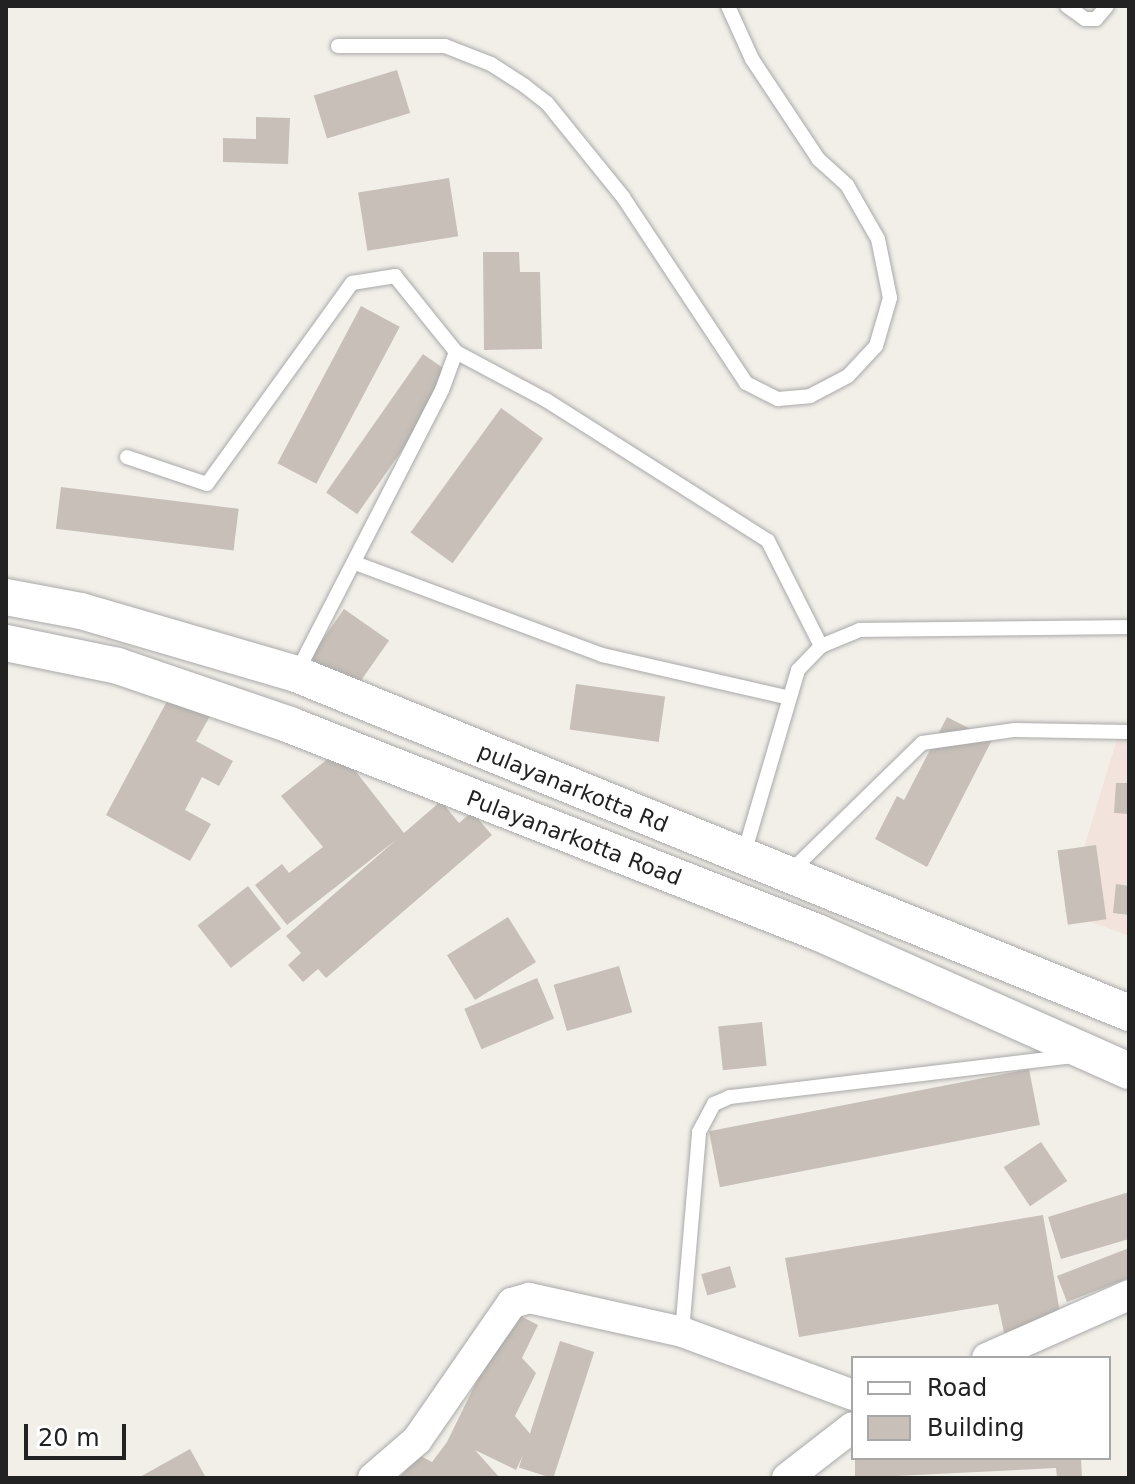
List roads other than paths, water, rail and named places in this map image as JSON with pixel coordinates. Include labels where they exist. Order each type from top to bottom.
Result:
[{"type":"street","name":"pulayanarkotta Rd","points":[[6,597],[81,611],[296,674],[743,857],[791,871],[1129,1013]]},
{"type":"street","name":"Pulayanarkotta Road","points":[[6,643],[118,666],[290,725],[819,933],[1129,1071]]},
{"type":"street","points":[[992,1356],[1129,1295]]},
{"type":"street","points":[[373,1478],[417,1440],[512,1303],[529,1298],[572,1305],[682,1332],[851,1394]]},
{"type":"street","points":[[787,1478],[851,1429]]},
{"type":"lane","points":[[338,46],[445,46],[491,64],[525,86],[547,103],[623,197],[746,383],[778,399],[810,396],[848,376],[876,346],[890,298],[878,239],[847,185],[819,160],[752,59],[728,6]]},
{"type":"lane","points":[[1067,6],[1085,19],[1096,19],[1107,6]]},
{"type":"lane","points":[[127,457],[207,484],[352,283],[395,276],[456,352],[546,400],[768,541],[821,646]]},
{"type":"lane","points":[[296,674],[442,390],[456,352]]},
{"type":"lane","points":[[355,563],[602,655],[789,698]]},
{"type":"lane","points":[[743,857],[798,670],[821,646],[860,630],[1129,627]]},
{"type":"lane","points":[[791,871],[922,743],[1015,730],[1129,732]]},
{"type":"lane","points":[[682,1332],[699,1132],[714,1104],[730,1097],[1086,1054]]}]
